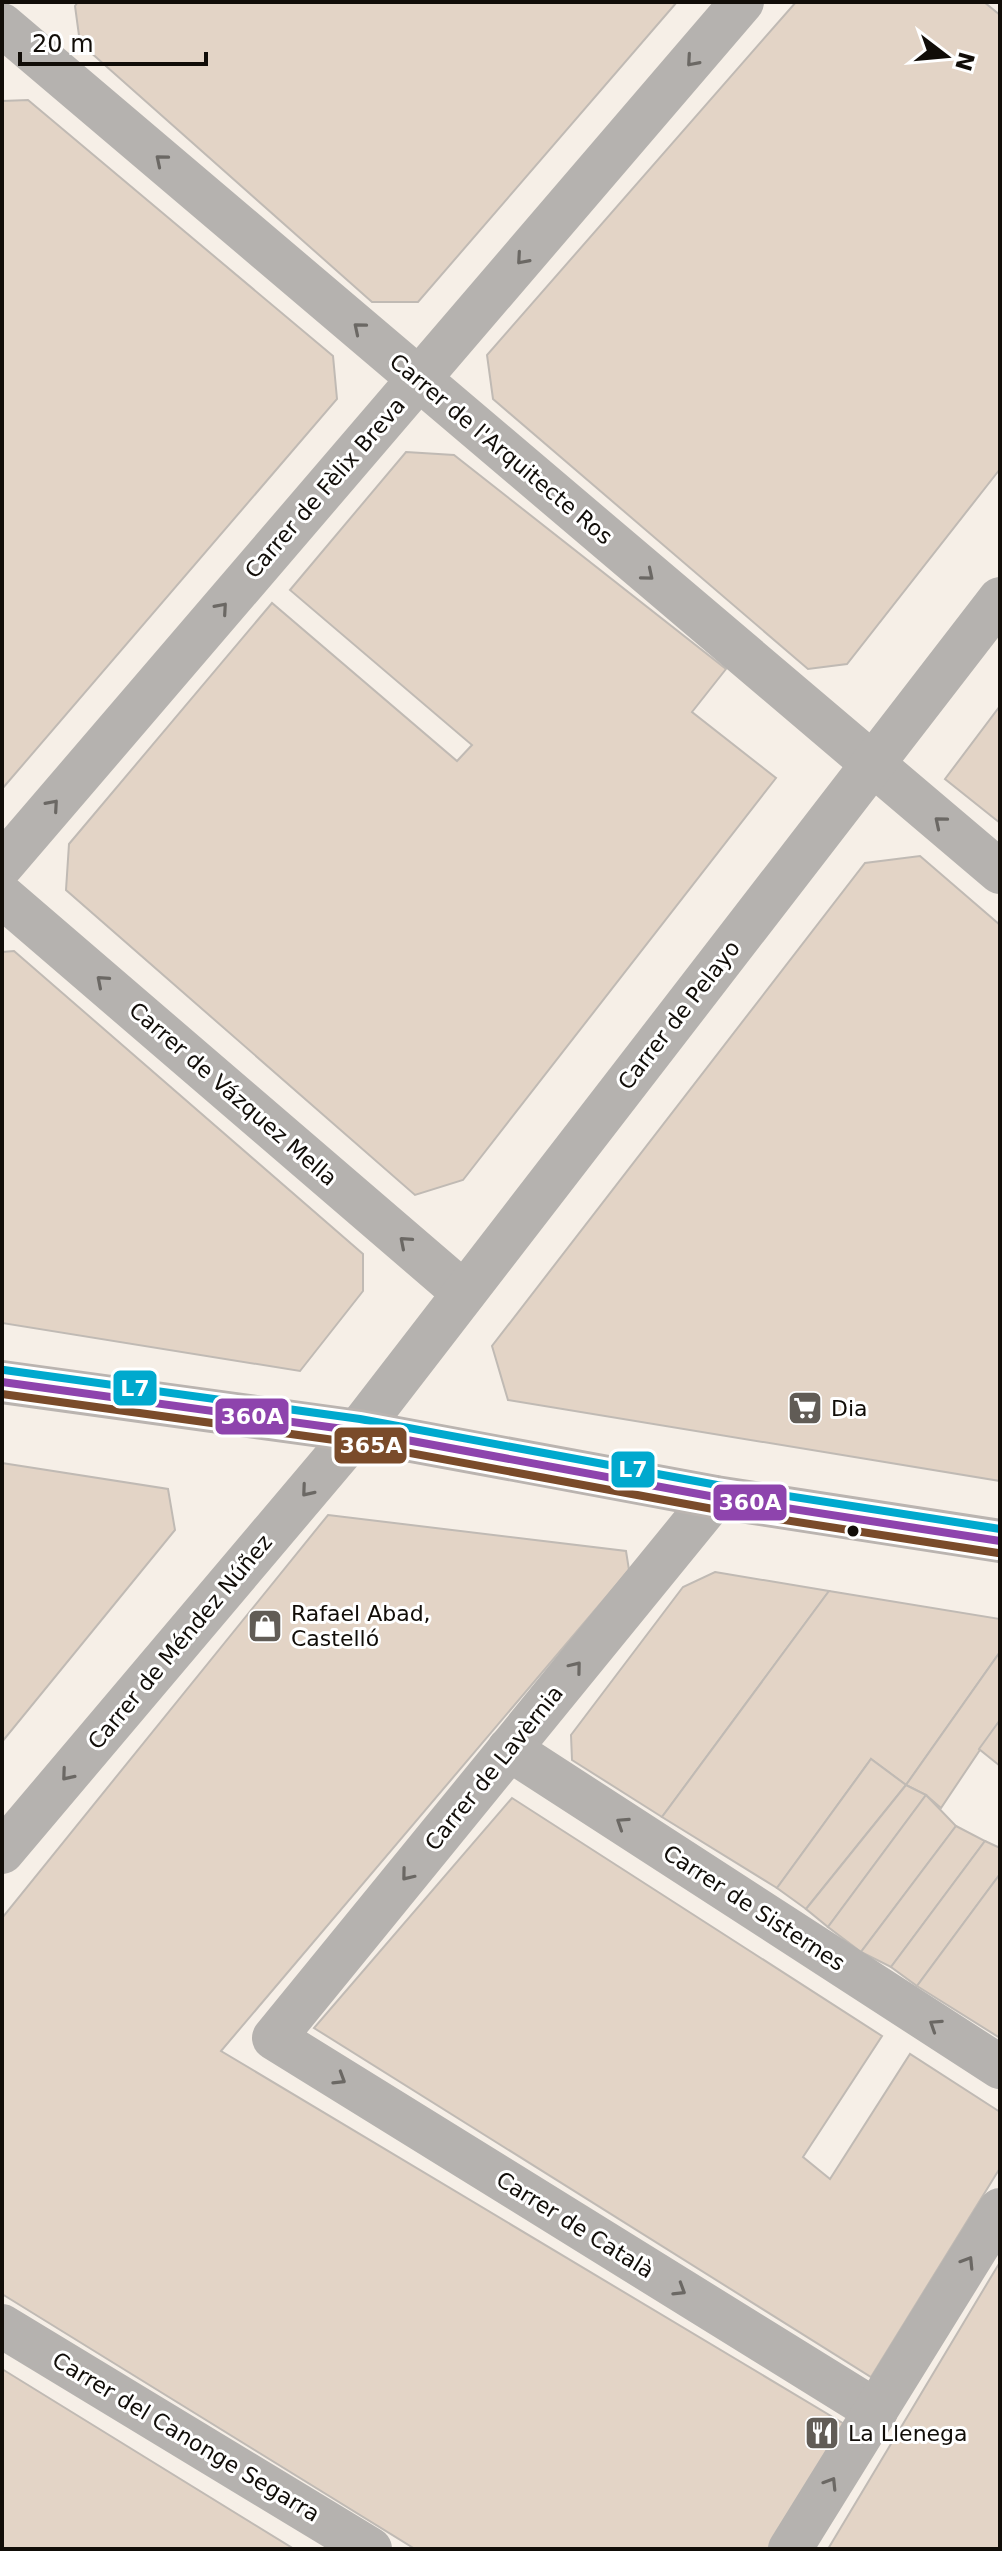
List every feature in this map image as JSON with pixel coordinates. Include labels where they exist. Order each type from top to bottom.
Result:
[{"type":"main road","points":[[2,1382],[358,1431],[715,1497],[1000,1541]]},
{"type":"street","name":"Carrer de Fèlix Breva","points":[[2,865],[742,2]]},
{"type":"street","name":"Carrer de l'Arquitecte Ros","points":[[2,25],[1000,872]]},
{"type":"street","name":"Carrer de Pelayo","points":[[358,1431],[1000,599]]},
{"type":"street","name":"Carrer de Vázquez Mella","points":[[2,896],[464,1293]]},
{"type":"street","name":"Carrer de Méndez Núñez","points":[[2,1852],[358,1431]]},
{"type":"street","name":"Carrer de Lavèrnia","points":[[274,2038],[715,1497]]},
{"type":"street","name":"Carrer de Sisternes","points":[[509,1749],[1000,2067]]},
{"type":"street","name":"Carrer de Català","points":[[274,2038],[876,2411]]},
{"type":"street","points":[[790,2549],[1000,2210]]},
{"type":"street","name":"Carrer del Canonge Segarra","points":[[2,2326],[370,2549]]},
{"type":"building","points":[[78,2],[677,2],[418,302],[372,302],[80,43],[75,6]]},
{"type":"building","points":[[796,2],[984,2],[1000,15],[1000,469],[847,664],[808,669],[493,399],[487,355]]},
{"type":"building","points":[[28,100],[333,356],[337,399],[2,789],[2,101]]},
{"type":"building","points":[[406,452],[454,455],[726,669],[692,712],[776,778],[463,1180],[415,1195],[66,890],[69,844],[272,603],[457,761],[472,745],[290,590]]},
{"type":"building","points":[[1000,706],[1000,823],[945,779]]},
{"type":"building","points":[[920,856],[1000,925],[1000,1481],[508,1400],[492,1346],[865,863]]},
{"type":"building","points":[[14,951],[363,1254],[363,1291],[300,1371],[2,1323],[2,952]]},
{"type":"building","points":[[2,1463],[168,1489],[175,1530],[2,1742]]},
{"type":"building","points":[[328,1515],[626,1551],[629,1570],[221,2051],[846,2425],[768,2549],[415,2549],[2,2294],[2,1918]]},
{"type":"building","points":[[715,1572],[829,1591],[662,1817],[572,1760],[571,1735],[683,1587]]},
{"type":"building","points":[[829,1591],[1000,1619],[1000,1652],[906,1785],[871,1759],[777,1888],[662,1817]]},
{"type":"building","points":[[1000,1652],[1000,1720],[941,1808],[926,1795],[906,1785]]},
{"type":"building","points":[[1000,1720],[1000,1766],[979,1749]]},
{"type":"building","points":[[871,1759],[906,1785],[806,1909],[777,1888]]},
{"type":"building","points":[[906,1785],[926,1795],[828,1927],[806,1909]]},
{"type":"building","points":[[926,1795],[956,1826],[861,1952],[828,1927]]},
{"type":"building","points":[[512,1798],[882,2036],[803,2157],[830,2179],[910,2054],[1000,2112],[1000,2168],[871,2377],[314,2028]]},
{"type":"building","points":[[956,1826],[985,1841],[891,1967],[861,1952]]},
{"type":"building","points":[[985,1841],[1000,1848],[1000,1874],[917,1986],[891,1967]]},
{"type":"building","points":[[1000,1874],[1000,2038],[917,1986]]},
{"type":"building","points":[[1000,2262],[1000,2549],[828,2549]]},
{"type":"building","points":[[2,2369],[294,2549],[2,2549]]},
{"type":"transit line","name":"L7","points":[[4,1370],[360,1419],[717,1485],[1000,1529]]},
{"type":"transit line","name":"360A","points":[[2,1382],[358,1431],[715,1497],[1000,1541]]},
{"type":"transit line","name":"365A","points":[[2,1394],[356,1443],[713,1509],[998,1553]]},
{"type":"place","name":"Dia","points":[[805,1408]]},
{"type":"place","name":"Rafael Abad, Castelló","points":[[265,1626]]},
{"type":"place","name":"La Llenega","points":[[822,2433]]}]
